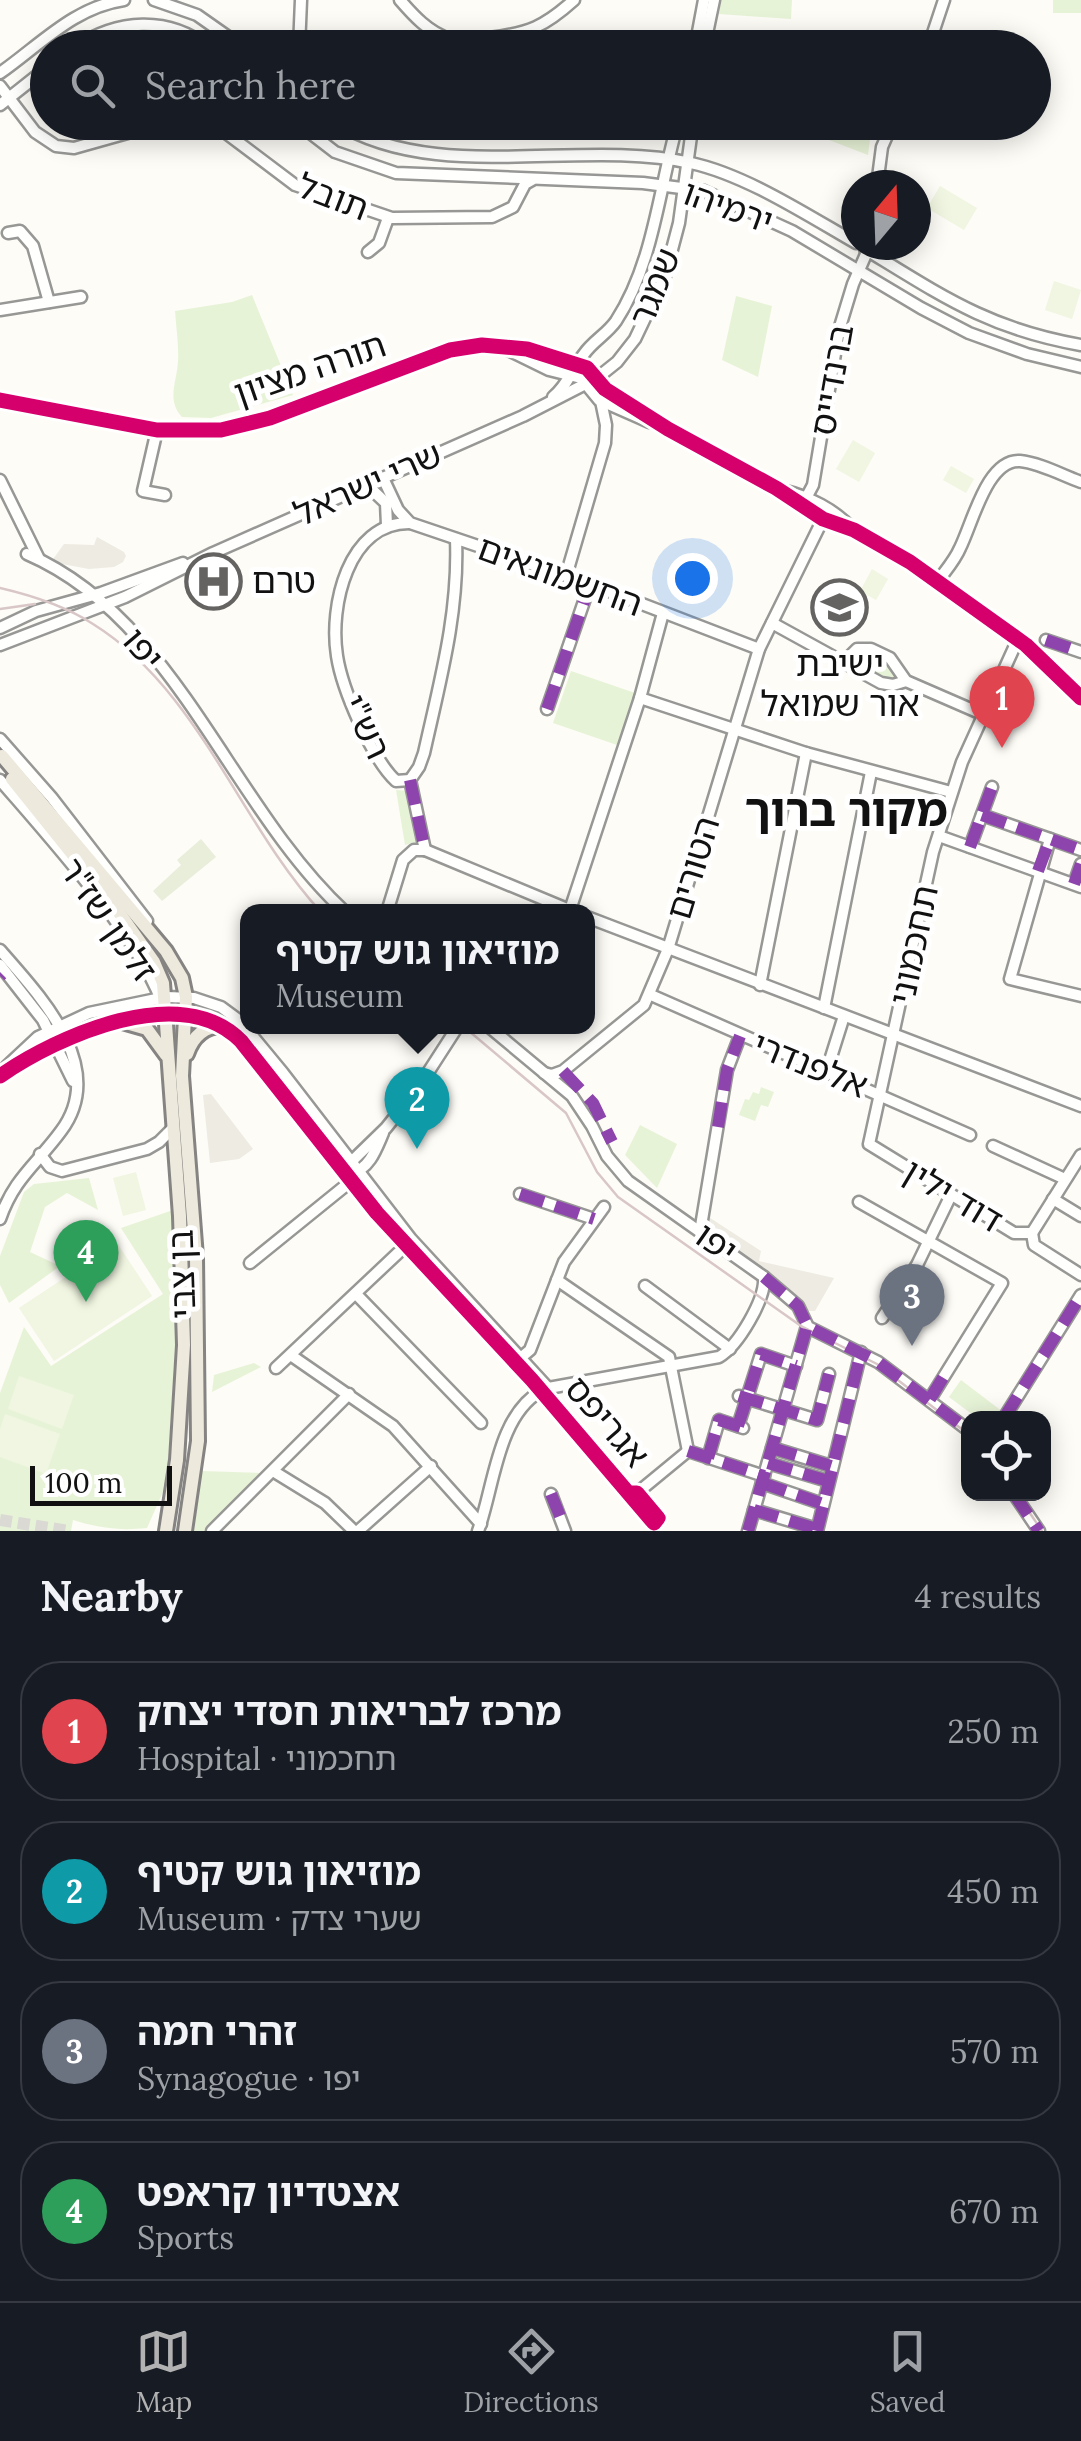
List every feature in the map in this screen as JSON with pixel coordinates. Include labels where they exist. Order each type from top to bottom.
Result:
[{"type":"main road","name":"זלמן שז\"ר","points":[[1,761],[166,952],[182,978],[185,1016]]},
{"type":"main road","name":"זלמן שז\"ר","points":[[1,761],[147,950],[162,978],[165,1016]]},
{"type":"main road","name":"בן צבי","points":[[165,1016],[184,1346],[172,1502],[166,1531]]},
{"type":"main road","name":"בן צבי","points":[[185,1016],[182,1076],[196,1257],[198,1361],[197,1458],[187,1528]]},
{"type":"main road","points":[[119,1021],[135,1023],[152,1032],[168,1061]]},
{"type":"main road","points":[[182,1076],[195,1038],[211,1027],[225,1026]]},
{"type":"main road","points":[[153,1531],[172,1502]]},
{"type":"street","points":[[55,30],[99,6],[124,0]]},
{"type":"street","points":[[154,0],[198,15],[219,30]]},
{"type":"street","points":[[299,30],[300,0]]},
{"type":"street","points":[[400,0],[433,30]]},
{"type":"street","points":[[531,30],[548,22],[574,0]]},
{"type":"street","points":[[698,30],[704,0]]},
{"type":"street","points":[[708,30],[714,0]]},
{"type":"street","points":[[934,30],[944,0]]},
{"type":"street","points":[[109,30],[153,24],[180,30]]},
{"type":"street","points":[[0,72],[6,61],[30,46]]},
{"type":"street","points":[[4,101],[30,81]]},
{"type":"street","name":"תובל","points":[[0,86],[4,101],[30,126]]},
{"type":"street","name":"תובל","points":[[47,140],[66,148],[98,140]]},
{"type":"street","name":"תובל","points":[[232,140],[295,185],[388,218],[492,217],[513,206],[528,181],[538,179]]},
{"type":"street","name":"ירמיהו","points":[[320,140],[336,152],[396,172],[662,184],[704,191],[782,225],[921,308],[986,340],[1081,367]]},
{"type":"street","name":"ירמיהו","points":[[373,140],[430,153],[606,155],[689,162],[760,190],[841,234]]},
{"type":"street","name":"שמגר","points":[[575,369],[592,344],[613,325],[627,302],[642,266],[673,140]]},
{"type":"street","name":"שמגר","points":[[593,381],[623,355],[645,320],[664,276],[679,223],[691,140]]},
{"type":"street","points":[[881,170],[886,140]]},
{"type":"street","points":[[506,177],[518,184],[520,192]]},
{"type":"street","points":[[679,223],[688,204],[704,191]]},
{"type":"street","points":[[368,252],[379,244],[388,218]]},
{"type":"street","points":[[3,232],[20,232],[30,239],[48,302]]},
{"type":"street","name":"ברנדייס","points":[[807,498],[816,474],[839,330],[861,260]]},
{"type":"street","name":"ירמיהו","points":[[885,260],[982,318],[1081,345]]},
{"type":"street","points":[[0,310],[80,296]]},
{"type":"street","name":"תורה מציון","points":[[0,400],[157,430],[242,427],[450,350],[498,346],[527,349],[575,369],[587,368],[593,381]]},
{"type":"street","name":"שרי ישראל","points":[[523,416],[560,392],[575,369]]},
{"type":"street","points":[[566,576],[605,443],[606,425],[593,381]]},
{"type":"street","points":[[593,381],[823,519],[854,530]]},
{"type":"street","name":"שרי ישראל","points":[[0,645],[125,597],[212,553],[523,416],[593,381]]},
{"type":"street","points":[[564,396],[601,401],[668,429]]},
{"type":"street","points":[[157,430],[144,491],[165,494]]},
{"type":"street","points":[[938,581],[959,551],[987,485],[1007,462],[1025,462],[1081,482]]},
{"type":"street","points":[[384,478],[398,510],[410,523]]},
{"type":"street","points":[[0,480],[40,560]]},
{"type":"street","points":[[367,485],[386,503],[388,525],[410,523]]},
{"type":"street","points":[[776,488],[807,498],[938,581],[1081,698]]},
{"type":"street","points":[[794,502],[807,498]]},
{"type":"street","points":[[823,519],[838,516]]},
{"type":"street","name":"הטורים","points":[[544,1073],[566,1070],[651,995],[759,649],[823,519]]},
{"type":"street","name":"החשמונאים","points":[[410,523],[590,584],[759,649]]},
{"type":"street","name":"רש\"י","points":[[388,525],[363,542],[348,569],[338,606],[336,644],[344,683],[380,762],[396,781],[410,780],[425,850]]},
{"type":"street","points":[[410,780],[424,753],[451,634],[457,590],[456,539]]},
{"type":"street","name":"שרי ישראל","points":[[0,628],[36,611],[212,553]]},
{"type":"street","name":"יפו","points":[[27,554],[125,626],[187,702],[281,842],[337,904]]},
{"type":"street","points":[[547,709],[590,584]]},
{"type":"street","points":[[125,597],[121,612],[125,626]]},
{"type":"street","points":[[574,904],[663,613]]},
{"type":"street","points":[[772,623],[886,685],[906,681]]},
{"type":"street","points":[[1046,640],[1081,652]]},
{"type":"street","name":"תחכמוני","points":[[869,1144],[951,792],[982,714],[1017,642]]},
{"type":"street","points":[[843,662],[856,649],[871,649],[890,658],[906,681],[982,714]]},
{"type":"street","points":[[640,698],[806,753],[951,792]]},
{"type":"street","name":"זלמן שז\"ר","points":[[0,739],[118,881],[166,952]]},
{"type":"street","points":[[760,985],[806,753]]},
{"type":"street","points":[[824,1008],[871,772]]},
{"type":"street","name":"זלמן שז\"ר","points":[[0,780],[117,926],[163,997]]},
{"type":"street","points":[[970,847],[992,787]]},
{"type":"street","points":[[982,815],[1081,850]]},
{"type":"street","points":[[939,836],[1077,885],[1081,864]]},
{"type":"street","points":[[1050,839],[1010,978],[1081,996]]},
{"type":"street","points":[[390,904],[404,860],[414,850],[425,850],[555,904]]},
{"type":"street","points":[[595,920],[1081,1106]]},
{"type":"street","points":[[0,950],[54,1028],[77,1072],[68,1122],[16,1183],[0,1218]]},
{"type":"street","points":[[1,972],[54,1028]]},
{"type":"street","name":"אלפנדרי","points":[[651,995],[970,1135]]},
{"type":"street","points":[[0,1075],[24,1048],[54,1028],[89,1013],[163,997],[186,997],[221,1007],[240,1021]]},
{"type":"street","points":[[0,1075],[61,1041],[119,1021],[185,1016],[225,1026],[241,1040],[351,1176]]},
{"type":"street","points":[[826,1073],[844,1016]]},
{"type":"street","points":[[250,1034],[350,1161],[351,1176]]},
{"type":"street","points":[[350,1161],[386,1128],[453,1034]]},
{"type":"street","name":"יפו","points":[[498,1034],[582,1108],[620,1174],[764,1277],[798,1306],[806,1326],[861,1352],[961,1424]]},
{"type":"street","points":[[700,1232],[727,1070],[740,1036]]},
{"type":"street","points":[[40,1154],[50,1167],[62,1170],[147,1148],[173,1128]]},
{"type":"street","points":[[250,1262],[370,1160],[386,1128]]},
{"type":"street","name":"דוד ילין","points":[[869,1144],[1014,1233],[1032,1233],[1034,1245],[1081,1275]]},
{"type":"street","points":[[993,1146],[1065,1179]]},
{"type":"street","points":[[147,1148],[167,1154],[176,1162]]},
{"type":"street","points":[[1032,1233],[1081,1155]]},
{"type":"street","name":"אגריפס","points":[[351,1176],[405,1245],[518,1358],[633,1493],[652,1524]]},
{"type":"street","points":[[520,1194],[594,1219]]},
{"type":"street","points":[[882,1318],[929,1242],[951,1195]]},
{"type":"street","points":[[1053,1199],[1081,1216]]},
{"type":"street","points":[[860,1202],[1002,1283],[930,1400]]},
{"type":"street","points":[[518,1358],[534,1340],[564,1262],[604,1206]]},
{"type":"street","points":[[276,1368],[398,1252]]},
{"type":"street","points":[[479,1528],[502,1444],[523,1407],[543,1389],[719,1357],[730,1349],[762,1298],[764,1277]]},
{"type":"street","points":[[557,1280],[669,1356],[688,1451]]},
{"type":"street","points":[[645,1286],[730,1349]]},
{"type":"street","points":[[356,1294],[480,1423]]},
{"type":"street","points":[[1008,1411],[1081,1295]]},
{"type":"street","points":[[748,1531],[806,1326]]},
{"type":"street","points":[[754,1510],[817,1530],[861,1352]]},
{"type":"street","points":[[708,1458],[719,1420],[741,1427],[743,1397],[761,1354],[796,1366]]},
{"type":"street","points":[[292,1356],[393,1426],[479,1528]]},
{"type":"street","points":[[813,1434],[830,1374]]},
{"type":"street","points":[[212,1531],[349,1394]]},
{"type":"street","points":[[743,1397],[783,1410],[843,1421]]},
{"type":"street","points":[[772,1448],[832,1466]]},
{"type":"street","points":[[688,1451],[823,1504]]},
{"type":"street","points":[[633,1493],[688,1451]]},
{"type":"street","points":[[768,1463],[828,1481]]},
{"type":"street","points":[[273,1471],[324,1503],[356,1531],[430,1466]]},
{"type":"street","points":[[551,1494],[566,1531]]},
{"type":"street","points":[[1019,1501],[1039,1531]]},
{"type":"green space","points":[[721,0],[792,0],[791,19],[719,14]]},
{"type":"green space","points":[[1053,0],[1081,0],[1081,13],[1053,13]]},
{"type":"green space","points":[[829,140],[870,140],[868,155]]},
{"type":"green space","points":[[940,186],[977,208],[964,230],[931,210],[931,201]]},
{"type":"green space","points":[[1054,281],[1081,290],[1072,319],[1045,310]]},
{"type":"green space","points":[[252,295],[293,395],[211,418],[182,417],[173,397],[178,355],[175,311]]},
{"type":"green space","points":[[736,296],[772,306],[758,377],[722,360]]},
{"type":"green space","points":[[853,440],[875,453],[859,482],[836,469]]},
{"type":"green space","points":[[951,466],[974,479],[966,493],[943,480]]},
{"type":"green space","points":[[872,569],[888,579],[876,600],[860,591]]},
{"type":"green space","points":[[856,654],[875,655],[898,676],[883,678],[861,668],[853,660]]},
{"type":"green space","points":[[571,671],[635,693],[617,745],[553,723]]},
{"type":"green space","points":[[396,790],[409,791],[420,841],[405,845]]},
{"type":"green space","points":[[201,839],[216,857],[162,901],[153,891],[181,865],[177,860]]},
{"type":"green space","points":[[761,1087],[774,1092],[768,1107],[761,1105],[755,1121],[739,1115],[745,1099],[749,1100],[753,1092],[759,1094]]},
{"type":"green space","points":[[640,1125],[677,1144],[657,1188],[625,1155]]},
{"type":"green space","points":[[136,1172],[146,1210],[123,1216],[113,1178]]},
{"type":"green space","points":[[89,1178],[98,1210],[67,1193],[45,1207],[30,1252],[60,1266],[9,1303],[0,1285],[0,1256],[24,1192],[34,1184]]},
{"type":"green space","points":[[173,1210],[175,1346],[167,1483],[147,1528],[110,1528],[73,1520],[71,1531],[0,1531],[0,1393],[24,1327],[51,1366],[163,1294],[121,1228]]},
{"type":"green space","points":[[117,1243],[152,1296],[54,1361],[19,1308]]},
{"type":"green space","points":[[254,1363],[261,1367],[212,1392],[214,1375]]},
{"type":"green space","points":[[19,1376],[74,1395],[62,1429],[8,1409]]},
{"type":"green space","points":[[961,1380],[1002,1411],[968,1411],[949,1397]]},
{"type":"green space","points":[[5,1414],[60,1434],[46,1474],[0,1457],[0,1429]]},
{"type":"green space","points":[[202,1471],[260,1473],[204,1531],[194,1531]]},
{"type":"shaded area","points":[[97,537],[124,552],[123,562],[114,567],[89,569],[51,562],[64,544],[94,545]]},
{"type":"shaded area","points":[[211,1094],[253,1149],[239,1159],[210,1163],[203,1095]]},
{"type":"shaded area","points":[[704,1214],[761,1251],[759,1261],[834,1278],[815,1311],[802,1311],[700,1232]]},
{"type":"tunnel","points":[[0,1520],[69,1531]]},
{"type":"tram line","points":[[0,588],[36,598],[93,624],[130,652],[162,684],[292,877],[314,904]]},
{"type":"tram line","points":[[0,609],[35,604]]},
{"type":"tram line","points":[[472,1034],[566,1113],[597,1172],[618,1197],[801,1326],[877,1364],[961,1429]]},
{"type":"tram line","points":[[1022,1501],[1042,1531]]},
{"type":"marked path","points":[[547,709],[590,584]]},
{"type":"marked path","points":[[1046,640],[1081,652]]},
{"type":"marked path","points":[[410,780],[425,850]]},
{"type":"marked path","points":[[970,847],[992,787]]},
{"type":"marked path","points":[[982,815],[1081,850]]},
{"type":"marked path","points":[[1038,871],[1050,839]]},
{"type":"marked path","points":[[1074,884],[1081,864]]},
{"type":"marked path","points":[[718,1127],[727,1070],[740,1036]]},
{"type":"marked path","points":[[563,1071],[593,1103],[612,1142]]},
{"type":"marked path","points":[[520,1194],[594,1219]]},
{"type":"marked path","points":[[764,1277],[798,1306],[808,1327],[878,1362],[961,1425]]},
{"type":"marked path","points":[[1008,1411],[1081,1295]]},
{"type":"marked path","points":[[748,1531],[807,1326]]},
{"type":"marked path","points":[[817,1531],[861,1352]]},
{"type":"marked path","points":[[738,1426],[761,1354],[796,1366]]},
{"type":"marked path","points":[[930,1399],[949,1368]]},
{"type":"marked path","points":[[739,1396],[817,1420],[829,1374]]},
{"type":"marked path","points":[[708,1458],[719,1420],[744,1428]]},
{"type":"marked path","points":[[772,1448],[831,1466]]},
{"type":"marked path","points":[[688,1451],[764,1476]]},
{"type":"marked path","points":[[768,1463],[828,1481]]},
{"type":"marked path","points":[[762,1483],[823,1504]]},
{"type":"marked path","points":[[551,1494],[560,1516]]},
{"type":"marked path","points":[[1019,1501],[1039,1531]]},
{"type":"marked path","points":[[754,1510],[817,1529]]},
{"type":"cycle path","points":[[0,400],[157,430],[221,430],[270,418],[450,350],[482,345],[527,349],[587,368],[605,389],[668,429],[776,488],[823,519],[854,530],[910,562],[1026,645],[1081,698]]},
{"type":"cycle path","points":[[0,1076],[54,1045],[120,1021],[186,1015],[216,1023],[241,1041],[377,1213],[532,1380],[654,1523],[658,1518],[637,1493],[629,1493]]},
{"type":"place","name":"טרם","points":[[213,581]]},
{"type":"place","name":"ישיבת אור שמואל","points":[[840,608]]},
{"type":"place","name":"מרכז לבריאות חסדי יצחק","points":[[1002,748]]},
{"type":"place","name":"מוזיאון גוש קטיף","points":[[417,1149]]},
{"type":"place","name":"אצטדיון קראפט","points":[[86,1302]]},
{"type":"place","name":"זהרי חמה","points":[[912,1346]]},
{"type":"district","name":"מקור ברוך","points":[[846,810]]}]
